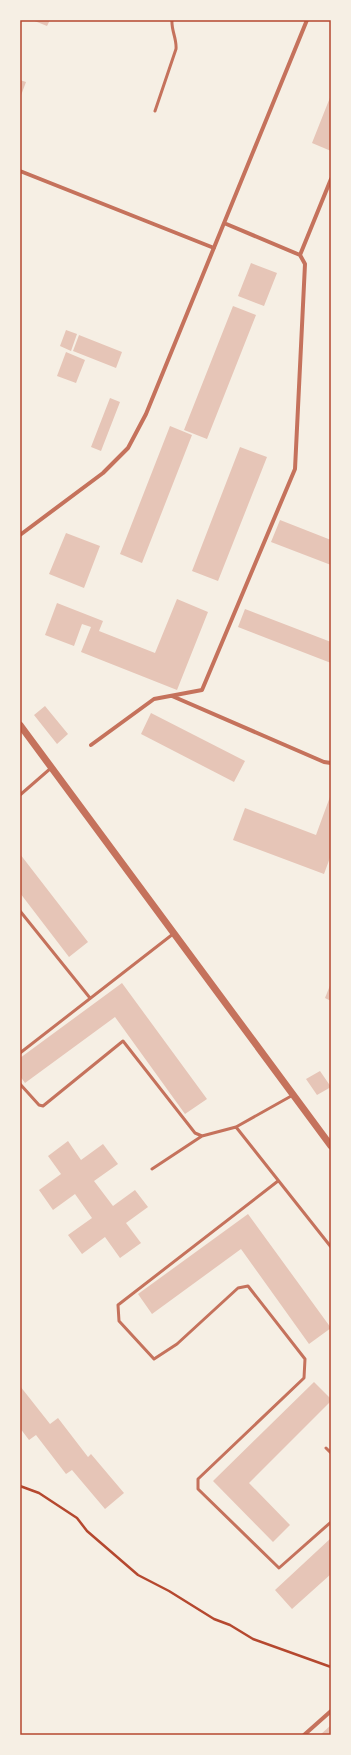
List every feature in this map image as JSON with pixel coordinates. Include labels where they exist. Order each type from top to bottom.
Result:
[{"type":"street","points":[[20,535],[103,473],[128,448],[146,414],[307,20]]},
{"type":"street","points":[[20,171],[214,248]]},
{"type":"street","points":[[300,255],[331,179]]},
{"type":"street","points":[[91,745],[154,699],[202,690],[295,469],[305,264],[300,255],[224,223]]},
{"type":"street","points":[[172,696],[324,762],[331,762]]},
{"type":"street","points":[[20,725],[331,1146]]},
{"type":"street","points":[[304,1735],[331,1711]]},
{"type":"lane","points":[[155,110],[176,49],[177,41],[171,25],[172,20]]},
{"type":"lane","points":[[20,795],[51,768]]},
{"type":"lane","points":[[20,911],[90,998]]},
{"type":"lane","points":[[20,1053],[174,934]]},
{"type":"lane","points":[[20,1084],[39,1105],[42,1106],[123,1041],[195,1133],[202,1136]]},
{"type":"lane","points":[[152,1169],[202,1136],[236,1127],[293,1095]]},
{"type":"lane","points":[[236,1127],[331,1247]]},
{"type":"lane","points":[[278,1180],[118,1306],[119,1320],[154,1359],[176,1344],[238,1288],[248,1286],[305,1359],[304,1378],[198,1479],[198,1489],[280,1568],[331,1522]]},
{"type":"lane","points":[[326,1448],[331,1453]]},
{"type":"path","points":[[20,1486],[39,1493],[77,1518],[88,1531],[138,1575],[170,1591],[214,1619],[230,1625],[253,1639],[331,1667]]},
{"type":"building","points":[[32,20],[50,20],[47,26]]},
{"type":"building","points":[[20,80],[26,82],[20,98]]},
{"type":"building","points":[[331,95],[331,151],[312,143]]},
{"type":"building","points":[[251,263],[277,273],[264,306],[238,296]]},
{"type":"building","points":[[233,306],[256,315],[207,439],[184,430]]},
{"type":"building","points":[[66,330],[77,334],[71,351],[60,346]]},
{"type":"building","points":[[79,335],[122,352],[116,368],[73,351]]},
{"type":"building","points":[[66,352],[85,360],[76,383],[57,376]]},
{"type":"building","points":[[110,398],[120,402],[101,451],[91,447]]},
{"type":"building","points":[[170,426],[192,435],[142,563],[120,554]]},
{"type":"building","points":[[240,447],[267,457],[218,581],[192,571]]},
{"type":"building","points":[[280,520],[331,540],[331,565],[271,542]]},
{"type":"building","points":[[66,533],[100,546],[84,588],[49,574]]},
{"type":"building","points":[[177,599],[208,612],[177,690],[81,652],[91,627],[82,624],[74,646],[45,635],[57,603],[103,621],[99,631],[155,653]]},
{"type":"building","points":[[245,609],[331,642],[331,663],[238,627]]},
{"type":"building","points":[[45,706],[68,734],[57,744],[34,715]]},
{"type":"building","points":[[151,713],[245,761],[234,782],[141,734]]},
{"type":"building","points":[[331,794],[331,855],[324,874],[233,840],[245,808],[316,835]]},
{"type":"building","points":[[20,854],[88,942],[69,957],[20,893]]},
{"type":"building","points":[[122,983],[207,1099],[185,1114],[115,1017],[25,1083],[20,1076],[20,1058]]},
{"type":"building","points":[[331,983],[331,1001],[325,998]]},
{"type":"building","points":[[320,1071],[331,1087],[317,1095],[306,1079]]},
{"type":"building","points":[[68,1141],[81,1160],[103,1144],[118,1164],[94,1181],[113,1206],[135,1190],[148,1207],[126,1223],[141,1243],[120,1258],[105,1237],[82,1254],[68,1235],[92,1218],[75,1194],[53,1210],[39,1190],[61,1174],[48,1156]]},
{"type":"building","points":[[248,1214],[331,1328],[309,1344],[241,1249],[152,1314],[138,1294]]},
{"type":"building","points":[[314,1382],[331,1399],[331,1401],[249,1483],[290,1525],[273,1542],[213,1481]]},
{"type":"building","points":[[20,1386],[50,1424],[58,1418],[88,1457],[91,1454],[124,1493],[105,1509],[72,1470],[66,1474],[36,1435],[29,1440],[20,1428]]},
{"type":"building","points":[[331,1538],[331,1574],[292,1609],[275,1590]]},
{"type":"building","points":[[331,1725],[331,1735],[320,1735]]}]
